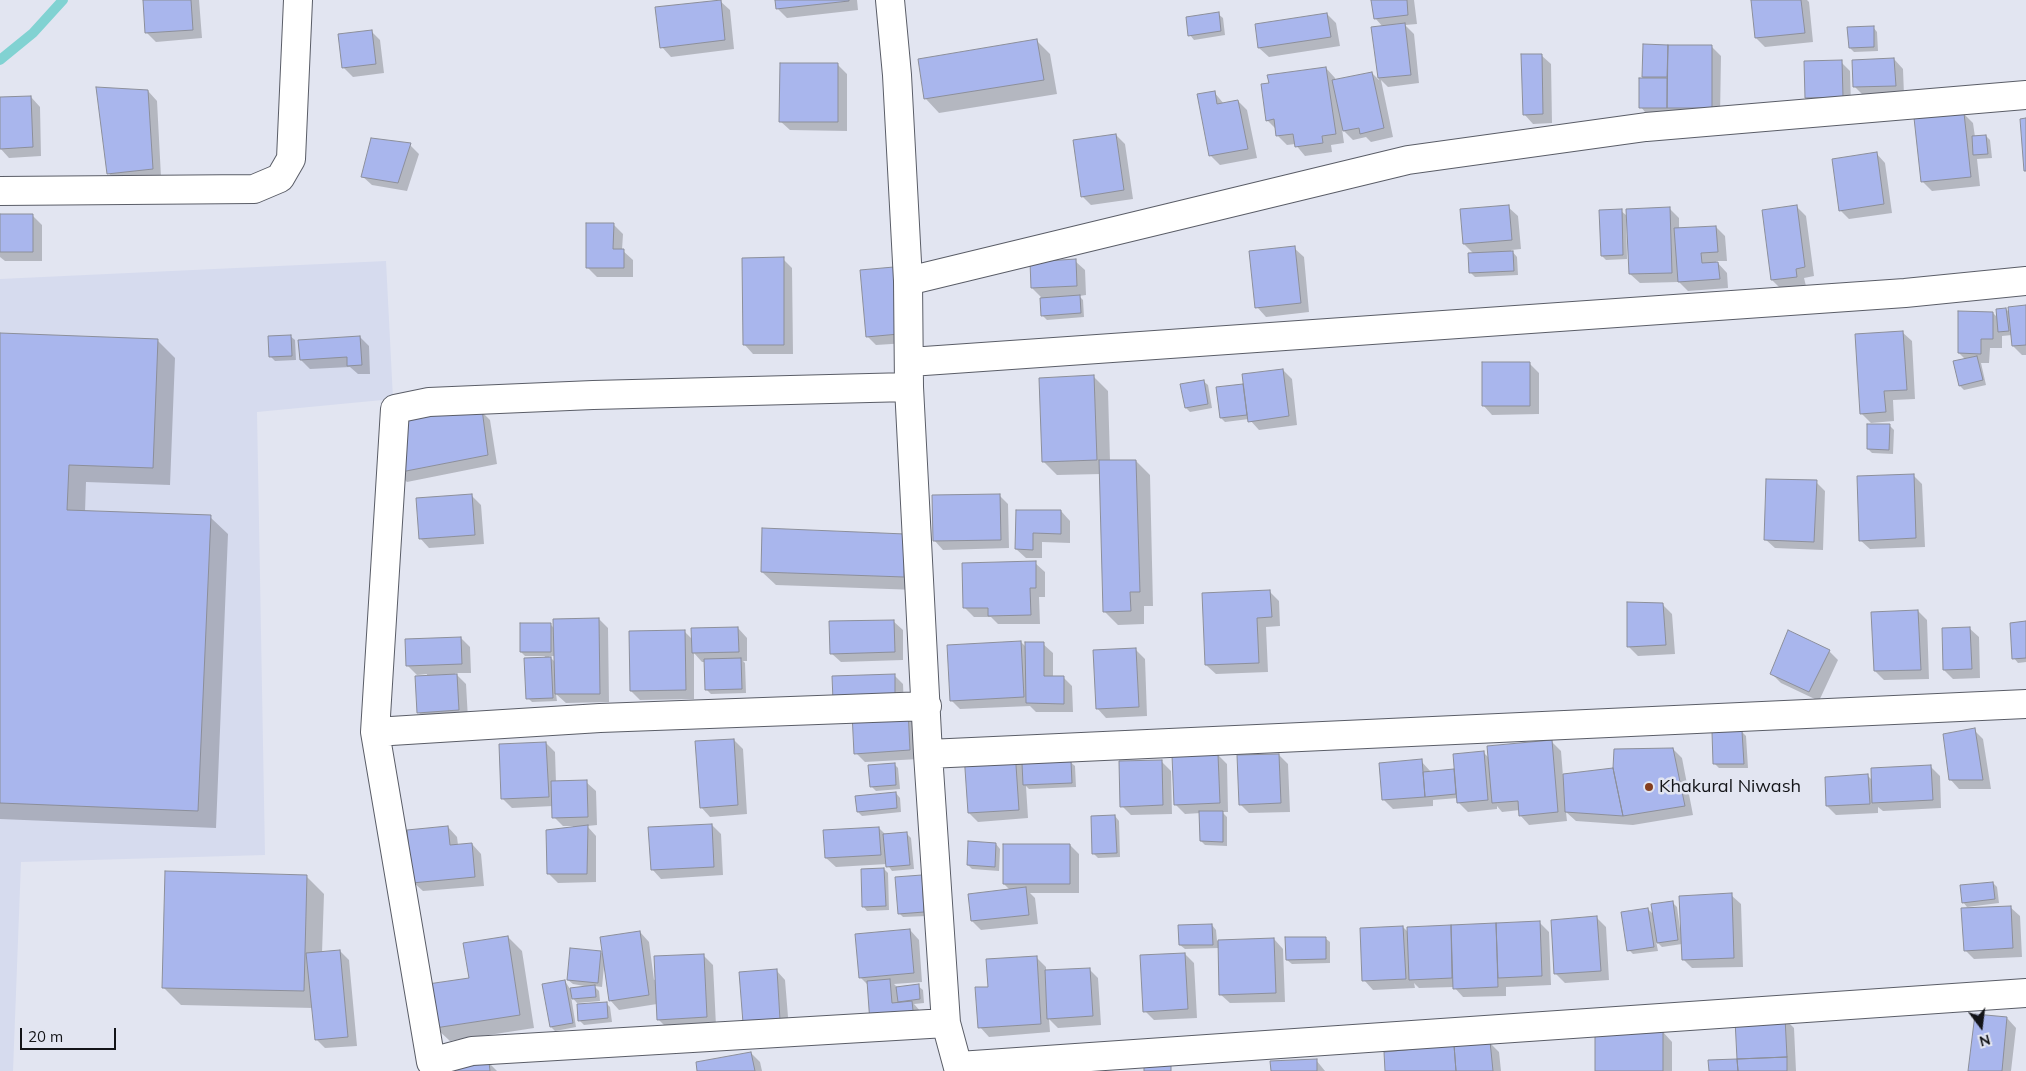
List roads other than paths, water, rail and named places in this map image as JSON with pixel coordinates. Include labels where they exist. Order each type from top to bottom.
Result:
[{"type":"street","points":[[0,191],[254,189],[280,178],[291,159],[298,0]]},
{"type":"street","points":[[890,0],[897,75],[908,281],[910,375],[928,754],[946,1023],[959,1068],[2026,993]]},
{"type":"street","points":[[908,281],[1408,160],[1646,127],[2026,95]]},
{"type":"street","points":[[946,1023],[472,1051],[432,1066],[375,732],[395,409],[429,402],[593,395],[910,375],[1896,294],[2026,281]]},
{"type":"street","points":[[928,754],[2026,704]]},
{"type":"street","points":[[375,732],[600,718],[927,706]]},
{"type":"waterway","points":[[0,60],[33,33],[63,0]]},
{"type":"place","name":"Khakural Niwash","points":[[1649,787]]}]
